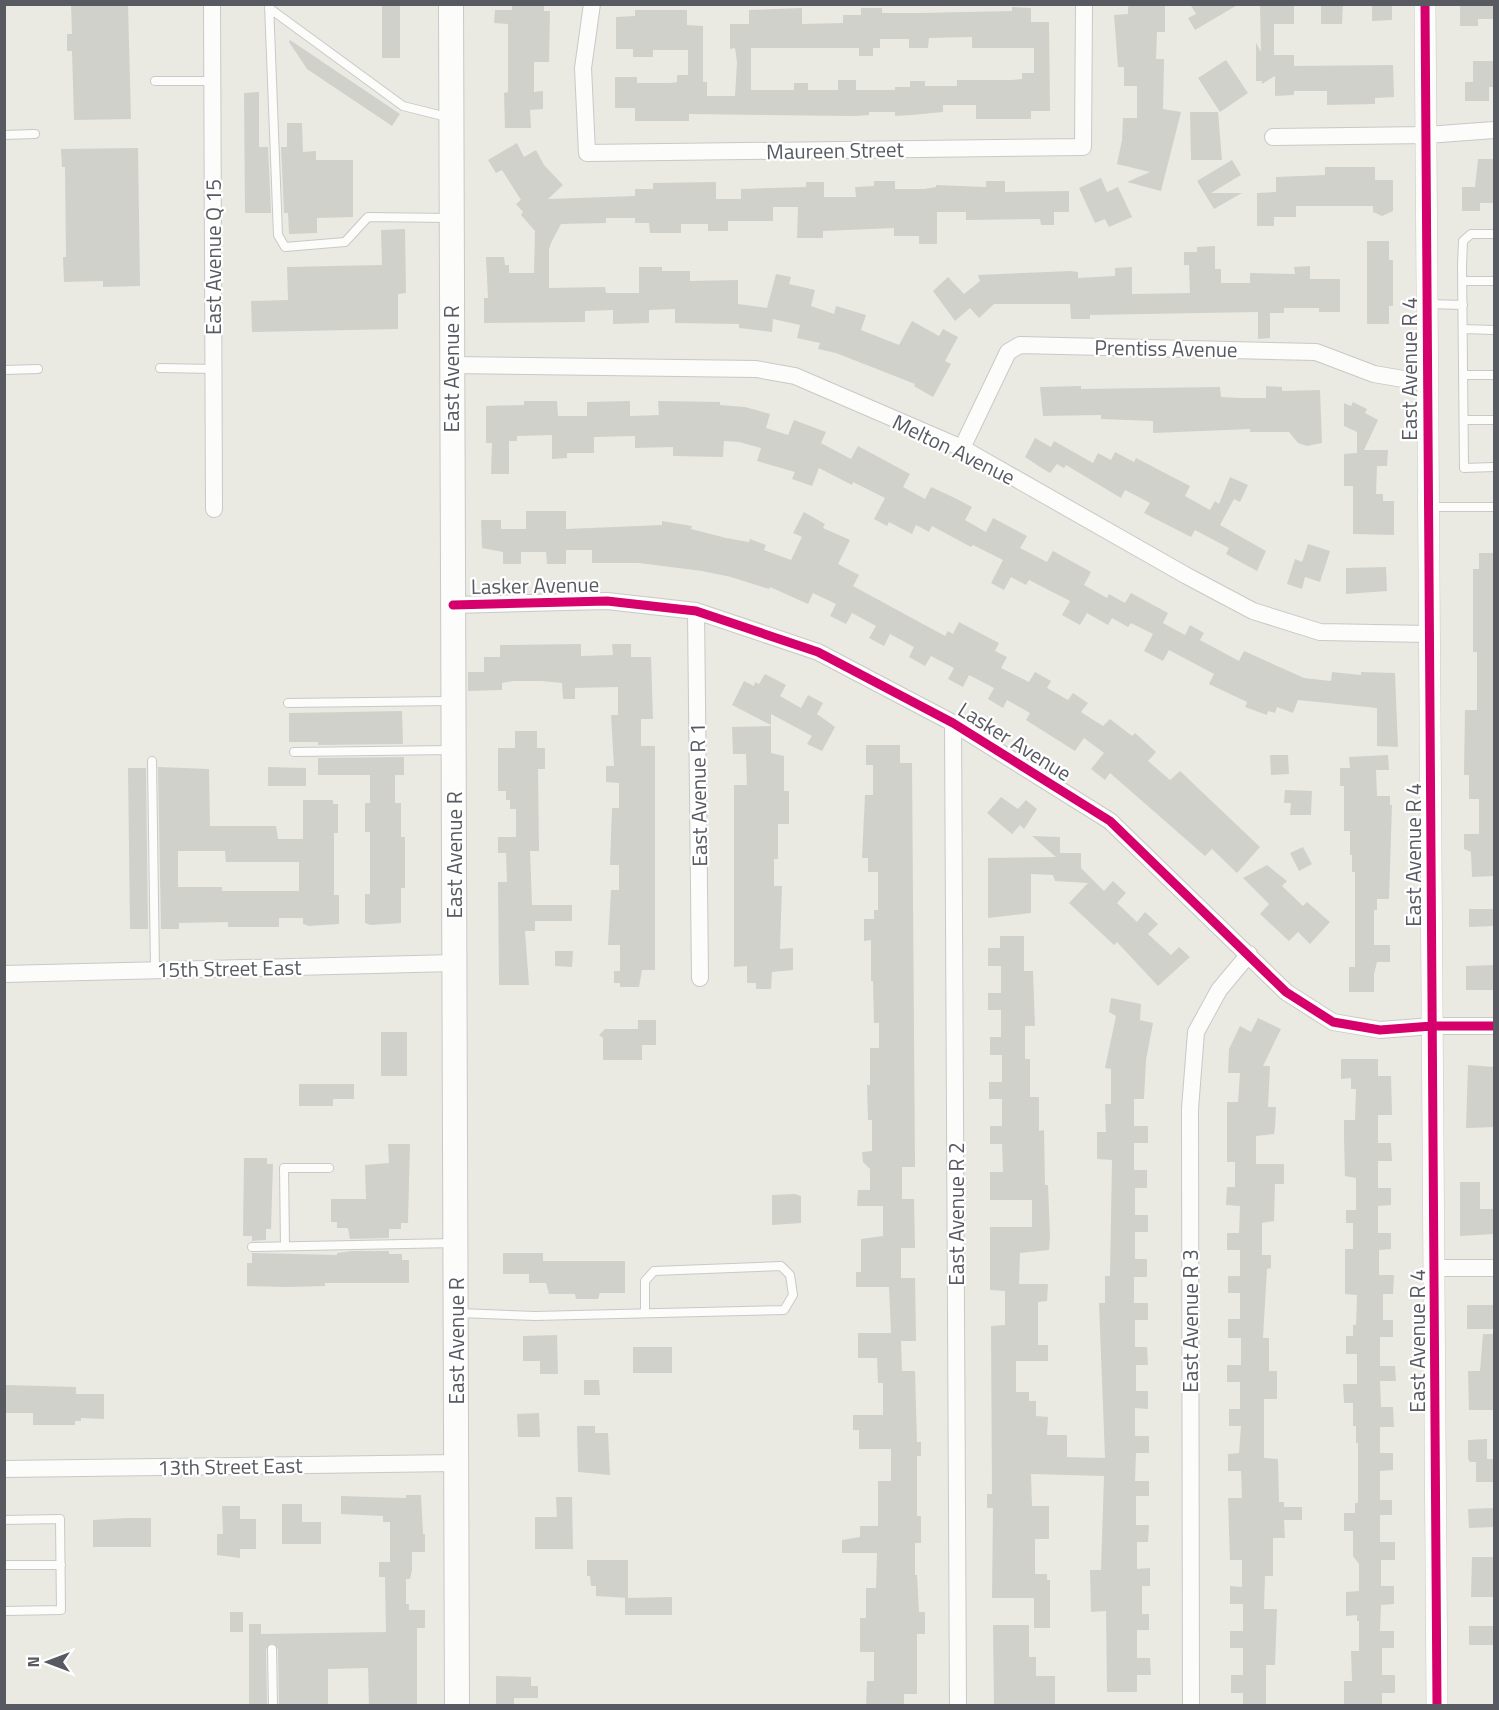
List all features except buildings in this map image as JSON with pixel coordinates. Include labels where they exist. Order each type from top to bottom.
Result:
[{"type":"main road","name":"East Avenue R","points":[[451,4],[458,1706]]},
{"type":"street","name":"East Avenue Q 15","points":[[212,4],[214,509]]},
{"type":"street","name":"Maureen Street","points":[[592,4],[583,68],[587,153],[1083,147],[1084,4]]},
{"type":"street","name":"East Avenue R 4","points":[[1425,4],[1437,1706]]},
{"type":"street","points":[[1273,137],[1427,135],[1494,130]]},
{"type":"street","name":"Prentiss Avenue","points":[[962,448],[1008,352],[1020,345],[1316,351],[1374,374],[1427,383]]},
{"type":"street","name":"Melton Avenue","points":[[451,365],[756,369],[795,376],[962,448],[1186,576],[1253,611],[1320,632],[1429,634]]},
{"type":"street","name":"Lasker Avenue","points":[[453,605],[607,601],[696,611],[818,652],[953,723],[1110,821],[1286,992],[1333,1022],[1380,1030],[1432,1026],[1494,1026]]},
{"type":"street","name":"East Avenue R 1","points":[[696,611],[700,978]]},
{"type":"street","name":"East Avenue R 2","points":[[953,723],[958,1706]]},
{"type":"street","name":"East Avenue R 3","points":[[1191,1706],[1190,1109],[1196,1032],[1219,990],[1249,954]]},
{"type":"street","name":"15th Street East","points":[[4,974],[454,963]]},
{"type":"street","points":[[1434,1268],[1494,1268]]},
{"type":"street","name":"13th Street East","points":[[4,1469],[456,1463]]},
{"type":"lane","points":[[269,6],[403,106],[451,118]]},
{"type":"lane","points":[[269,6],[278,236],[285,247],[345,242],[368,217],[451,218]]},
{"type":"lane","points":[[155,81],[213,81]]},
{"type":"lane","points":[[4,135],[35,134]]},
{"type":"lane","points":[[1494,234],[1472,234],[1463,241],[1462,281],[1464,468],[1494,467]]},
{"type":"lane","points":[[1462,281],[1494,281]]},
{"type":"lane","points":[[1427,304],[1462,305]]},
{"type":"lane","points":[[1463,330],[1494,330]]},
{"type":"lane","points":[[160,368],[214,369]]},
{"type":"lane","points":[[4,369],[38,369]]},
{"type":"lane","points":[[1463,375],[1494,375]]},
{"type":"lane","points":[[1464,420],[1494,420]]},
{"type":"lane","points":[[1428,507],[1494,507]]},
{"type":"lane","points":[[288,703],[454,700]]},
{"type":"lane","points":[[294,752],[454,750]]},
{"type":"lane","points":[[152,761],[154,970]]},
{"type":"lane","points":[[285,1246],[284,1168],[329,1168]]},
{"type":"lane","points":[[252,1247],[455,1243]]},
{"type":"lane","points":[[456,1313],[535,1316],[784,1310],[793,1295],[790,1275],[781,1266],[654,1271],[645,1281],[645,1313]]},
{"type":"lane","points":[[4,1520],[60,1519],[61,1565],[61,1610],[4,1611]]},
{"type":"lane","points":[[4,1565],[61,1565]]},
{"type":"lane","points":[[272,1649],[273,1706]]},
{"type":"cycle path","points":[[1425,4],[1437,1706]]},
{"type":"cycle path","points":[[453,605],[607,601],[696,611],[818,652],[953,723],[1110,821],[1286,992],[1333,1022],[1380,1030],[1432,1026],[1494,1026]]}]
